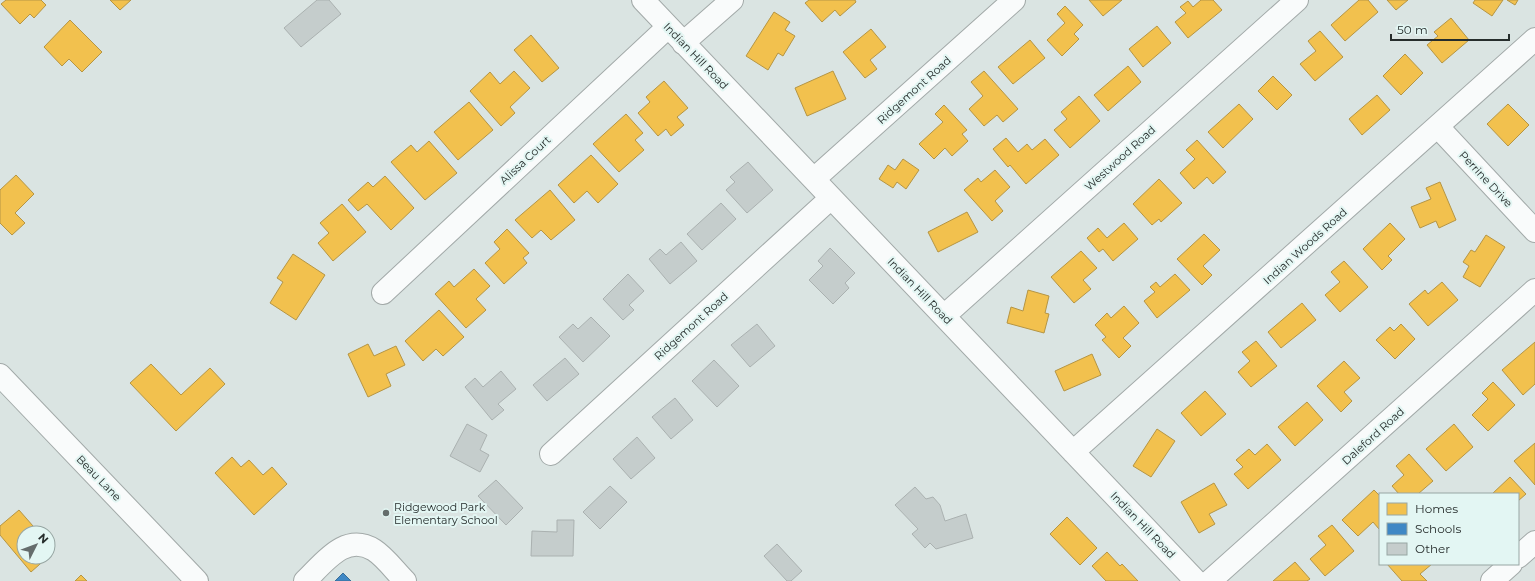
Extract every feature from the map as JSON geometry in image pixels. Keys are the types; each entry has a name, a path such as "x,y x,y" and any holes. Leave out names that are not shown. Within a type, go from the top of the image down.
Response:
{"street":[{"name":"Indian Hill Road","path":"643,0 1196,581"},
{"path":"683,43 732,0"},
{"name":"Ridgemont Road","path":"814,180 1014,0"},
{"name":"Westwood Road","path":"944,316 1297,0"},
{"name":"Alissa Court","path":"383,293 668,27"},
{"name":"Indian Woods Road","path":"1073,452 1535,39"},
{"name":"Perrine Drive","path":"1438,127 1535,231"},
{"name":"Ridgemont Road","path":"551,454 831,198"},
{"name":"Daleford Road","path":"1210,581 1535,290"},
{"name":"Beau Lane","path":"0,375 197,581"},
{"path":"1519,557 1535,542"},
{"path":"304,581 338,550 349,544 360,545 374,550 405,581"},
{"path":"1492,581 1510,565"}],"building: Homes":[{"path":"6,0 41,0 46,5 34,18 30,14 20,24 1,4"},
{"path":"110,0 131,0 120,10"},
{"path":"809,0 855,0 856,2 840,16 835,10 822,22 805,3"},
{"path":"1089,0 1122,0 1103,16"},
{"path":"1201,0 1213,0 1222,10 1188,38 1175,22 1186,13 1180,7 1188,1 1193,7"},
{"path":"1359,0 1368,0 1378,12 1345,41 1331,25"},
{"path":"1387,0 1408,0 1396,10"},
{"path":"1475,0 1503,0 1492,16 1473,3"},
{"path":"1507,0 1518,0 1515,5"},
{"path":"1065,6 1083,25 1074,34 1079,39 1062,56 1047,40 1065,23 1057,14"},
{"path":"774,12 790,22 785,30 795,36 783,56 778,53 768,70 746,56"},
{"path":"1451,18 1469,40 1442,63 1427,45 1438,36 1434,32"},
{"path":"70,20 102,52 82,72 69,59 62,66 44,47"},
{"path":"1157,26 1171,43 1143,67 1129,49"},
{"path":"871,29 886,47 870,60 877,69 865,78 843,52"},
{"path":"1320,31 1343,57 1315,81 1300,64 1316,51 1308,41"},
{"path":"531,35 559,68 542,82 514,50"},
{"path":"1030,40 1045,58 1013,84 998,67"},
{"path":"1405,54 1423,73 1401,95 1383,76"},
{"path":"1128,66 1141,82 1108,111 1094,95"},
{"path":"514,71 530,88 510,107 515,113 501,126 470,91 490,72 500,84"},
{"path":"833,71 846,99 807,116 795,88"},
{"path":"984,71 1018,109 1003,122 997,115 984,126 969,109 983,96 971,82"},
{"path":"1273,76 1292,95 1277,110 1258,91"},
{"path":"664,81 688,108 677,117 684,125 671,136 666,129 658,136 638,113 650,102 646,97"},
{"path":"1377,95 1390,110 1362,135 1349,119"},
{"path":"1079,96 1100,121 1070,148 1054,130 1067,119 1061,112"},
{"path":"469,102 493,130 458,160 434,132"},
{"path":"1239,104 1253,119 1223,148 1208,132"},
{"path":"1508,104 1529,125 1508,146 1487,124"},
{"path":"944,105 967,130 962,134 968,141 952,156 945,148 934,159 919,144 943,122 935,114"},
{"path":"626,114 643,133 635,140 644,150 619,172 593,144"},
{"path":"1006,138 1018,152 1027,144 1032,150 1045,139 1059,155 1026,184 1010,165 1008,167 993,149"},
{"path":"1197,140 1226,172 1213,184 1207,177 1194,189 1180,173 1195,159 1186,150"},
{"path":"429,141 457,173 425,200 391,162 411,145 417,152"},
{"path":"591,155 618,184 598,203 587,191 574,203 558,185"},
{"path":"903,159 919,170 906,189 897,182 893,188 879,179 888,165 895,170"},
{"path":"995,170 1010,187 995,201 1003,211 992,221 964,190 978,178 981,182"},
{"path":"16,175 34,194 15,213 25,223 12,235 0,223 0,190"},
{"path":"385,176 414,208 391,230 367,204 358,211 348,200 368,182 373,187"},
{"path":"1159,179 1182,203 1161,222 1159,219 1152,225 1133,204"},
{"path":"1440,182 1456,220 1439,228 1436,221 1420,228 1411,207 1431,199 1426,188"},
{"path":"550,190 575,220 551,240 541,230 532,238 515,220"},
{"path":"342,204 366,232 333,261 318,243 329,233 320,223"},
{"path":"967,212 978,232 938,252 928,232"},
{"path":"1124,223 1138,239 1113,261 1103,249 1099,252 1087,238 1098,228 1107,238"},
{"path":"1390,223 1405,239 1388,256 1392,260 1382,270 1363,249"},
{"path":"507,229 529,253 523,258 527,263 504,284 485,263 500,249 494,242"},
{"path":"1204,234 1220,250 1203,266 1212,275 1202,285 1177,259"},
{"path":"1486,235 1505,247 1480,287 1463,277 1469,266 1463,262 1471,250 1475,252"},
{"path":"1081,251 1097,268 1083,280 1091,289 1074,303 1051,277"},
{"path":"293,254 325,275 296,320 270,303 283,282 277,278"},
{"path":"1344,261 1368,287 1340,312 1325,295 1340,282 1331,272"},
{"path":"474,269 490,286 476,299 486,310 466,328 435,294 449,281 454,287"},
{"path":"1175,274 1190,290 1157,318 1144,301 1155,292 1150,287 1156,282 1160,287"},
{"path":"1442,282 1458,300 1428,326 1409,304 1425,290 1428,294"},
{"path":"1028,290 1049,296 1045,313 1049,314 1044,333 1007,323 1011,307 1023,311"},
{"path":"1302,303 1316,320 1281,348 1268,332"},
{"path":"1124,306 1139,323 1123,338 1131,346 1119,358 1102,340 1106,337 1095,325 1107,313 1111,318"},
{"path":"439,310 464,337 443,356 436,349 423,361 405,341"},
{"path":"1401,324 1415,339 1395,359 1376,340 1390,327 1394,331"},
{"path":"1256,341 1277,366 1251,387 1238,372 1250,361 1242,352"},
{"path":"1535,342 1535,384 1523,395 1502,370"},
{"path":"368,344 374,356 396,346 405,365 386,374 391,386 368,397 348,354"},
{"path":"1092,354 1101,375 1064,391 1055,371"},
{"path":"1344,361 1360,378 1344,392 1352,401 1341,412 1317,386"},
{"path":"151,364 181,395 210,368 225,384 176,431 130,383"},
{"path":"1493,382 1515,405 1488,431 1472,415 1488,399 1482,393"},
{"path":"1205,391 1226,414 1201,436 1181,413"},
{"path":"1307,402 1323,420 1295,446 1278,427"},
{"path":"1454,424 1473,447 1446,471 1426,449"},
{"path":"1157,429 1175,441 1151,477 1133,466"},
{"path":"1535,443 1535,485 1514,461"},
{"path":"1267,444 1281,460 1248,489 1234,474 1243,467 1236,460 1249,449 1255,455"},
{"path":"1409,454 1433,481 1419,493 1398,493 1392,486 1404,475 1396,466"},
{"path":"232,457 241,467 249,460 263,475 272,467 287,484 254,515 215,473"},
{"path":"1510,477 1526,494 1519,500 1519,493 1493,493"},
{"path":"1214,483 1227,505 1209,514 1215,524 1199,533 1181,502"},
{"path":"1374,490 1379,495 1379,529 1373,522 1358,536 1342,520"},
{"path":"19,510 32,525 16,525 16,554 0,535 0,526"},
{"path":"1067,517 1097,548 1080,565 1050,534"},
{"path":"1332,525 1354,551 1325,576 1310,559 1326,545 1318,536"},
{"path":"1107,552 1120,566 1122,564 1138,581 1106,581 1092,566"},
{"path":"1295,562 1310,579 1307,581 1273,581"},
{"path":"25,565 39,565 31,572"},
{"path":"1388,565 1431,565 1420,574 1427,581 1402,581"},
{"path":"81,575 87,581 75,581"}],"building: Schools":[{"path":"343,573 351,581 335,581"}],"building: Other":[{"path":"317,0 329,0 341,14 301,47 284,28"},
{"path":"748,162 773,190 747,213 726,190 735,182 730,177"},
{"path":"721,203 736,219 702,250 687,234"},
{"path":"681,242 697,261 670,284 649,259 660,249 666,255"},
{"path":"830,248 855,273 845,283 849,288 833,304 809,280 823,266 818,261"},
{"path":"628,274 644,291 629,305 634,310 623,320 603,299"},
{"path":"591,317 610,336 583,362 559,337 573,324 578,329"},
{"path":"757,324 775,346 750,367 731,345"},
{"path":"565,358 579,374 547,401 533,385"},
{"path":"714,360 739,386 717,407 692,381"},
{"path":"501,371 516,389 498,404 504,410 492,420 465,387 475,378 483,387"},
{"path":"675,398 693,420 671,439 652,417"},
{"path":"467,424 487,435 480,450 489,455 480,472 450,456"},
{"path":"637,437 655,458 631,479 613,459"},
{"path":"496,480 523,508 506,525 478,496"},
{"path":"610,486 627,502 600,529 583,512"},
{"path":"915,487 926,499 933,497 940,505 945,521 966,514 973,538 936,549 930,543 925,548 912,534 918,529 895,505"},
{"path":"557,520 574,520 573,556 531,556 532,531 557,532"},
{"path":"777,544 802,571 791,581 787,581 764,556"}],"place":[{"name":"Ridgewood Park Elementary School","path":"386,513"}]}
